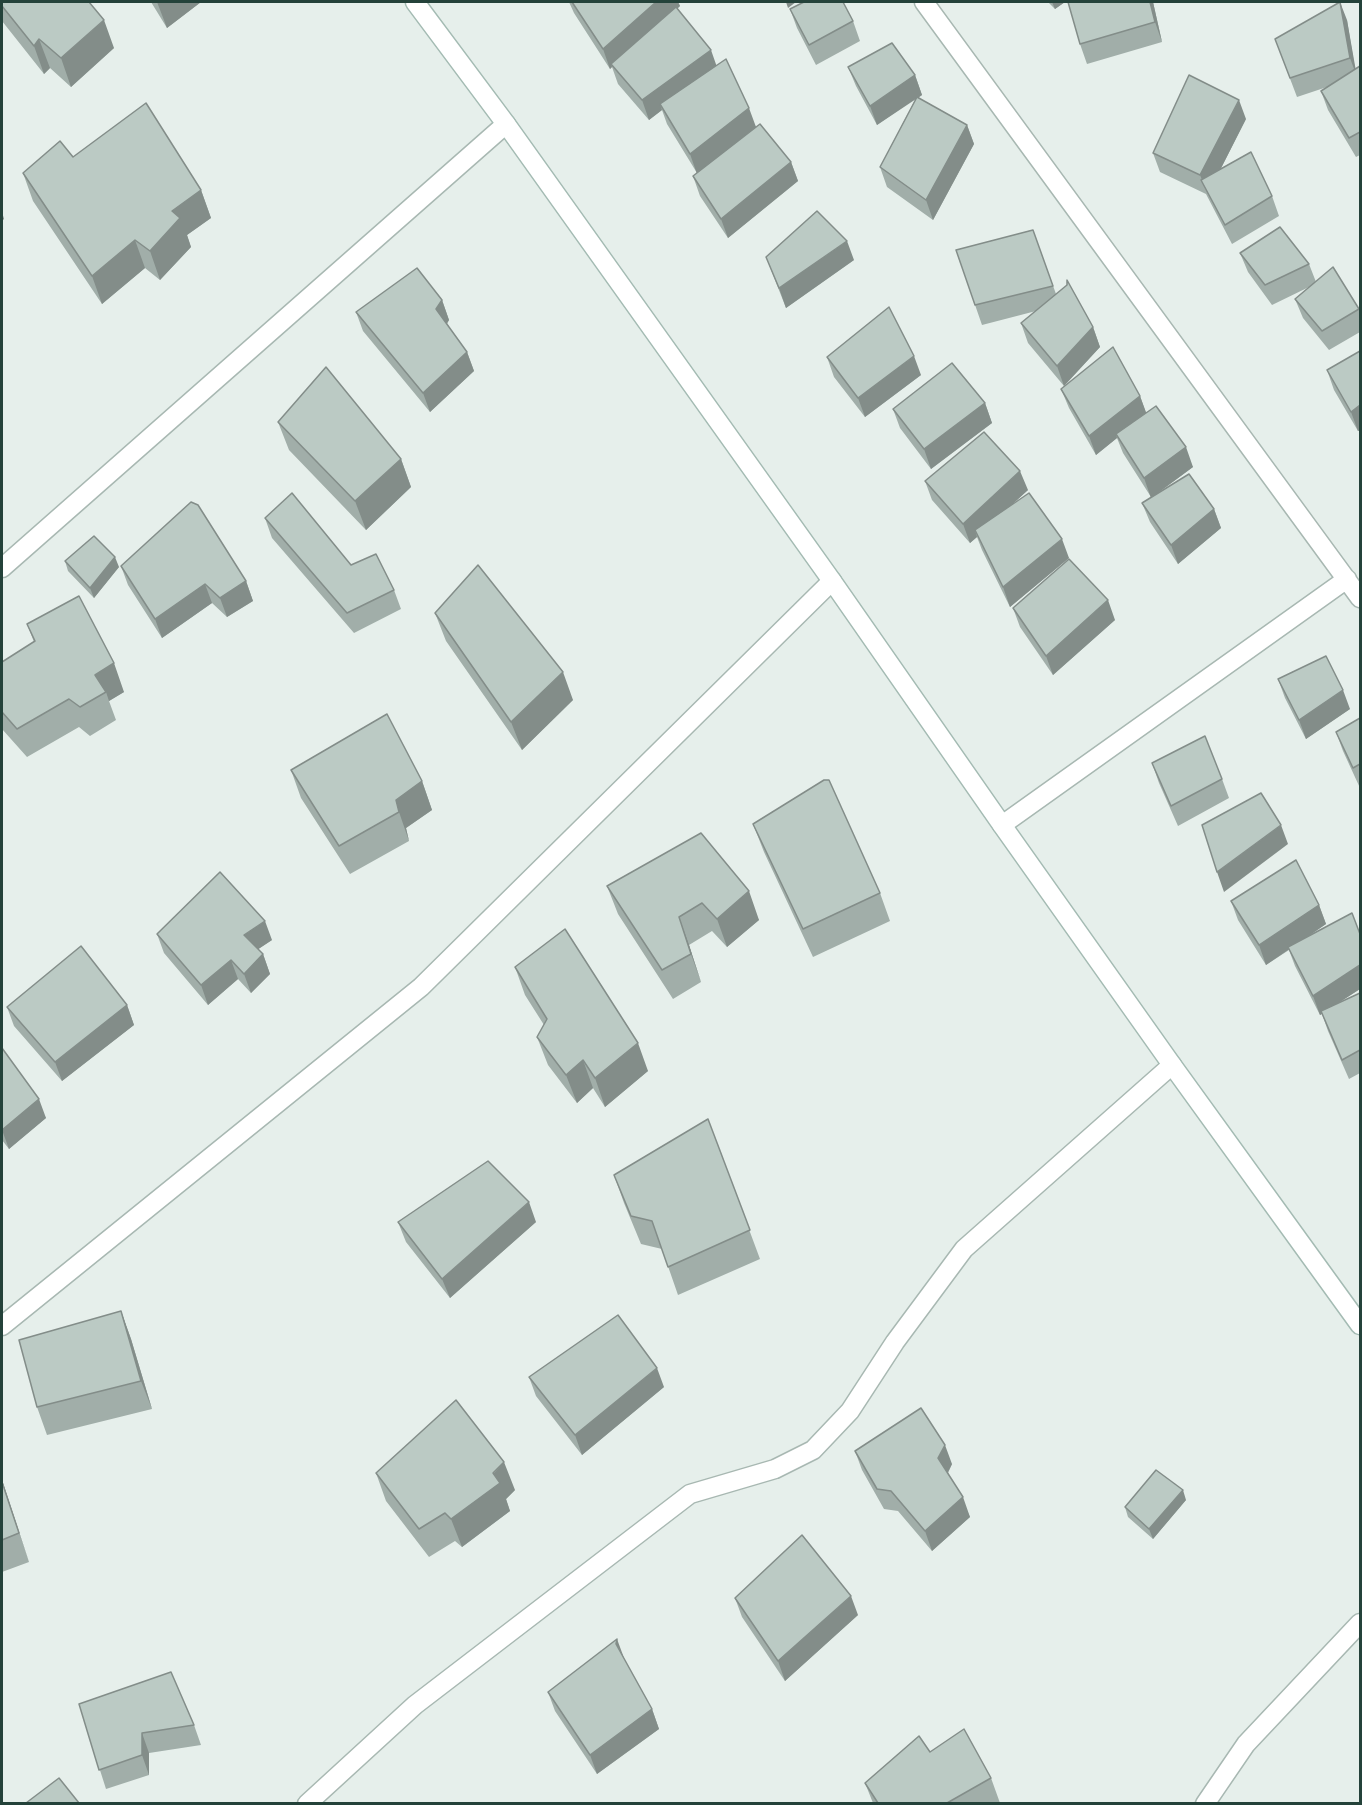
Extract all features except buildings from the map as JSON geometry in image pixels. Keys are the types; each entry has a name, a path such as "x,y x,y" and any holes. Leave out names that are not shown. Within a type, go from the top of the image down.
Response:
{"street":[{"path":"415,2 506,124 832,581 1172,1065 1360,1325"},
{"path":"924,2 1360,598"},
{"path":"2,568 506,124"},
{"path":"1002,825 1347,579"},
{"path":"2,1326 421,987 832,581"},
{"path":"307,1803 415,1705 690,1494 775,1469 813,1450 850,1411 895,1342 964,1249 1172,1065"},
{"path":"1205,1803 1246,1743 1360,1623"}]}
